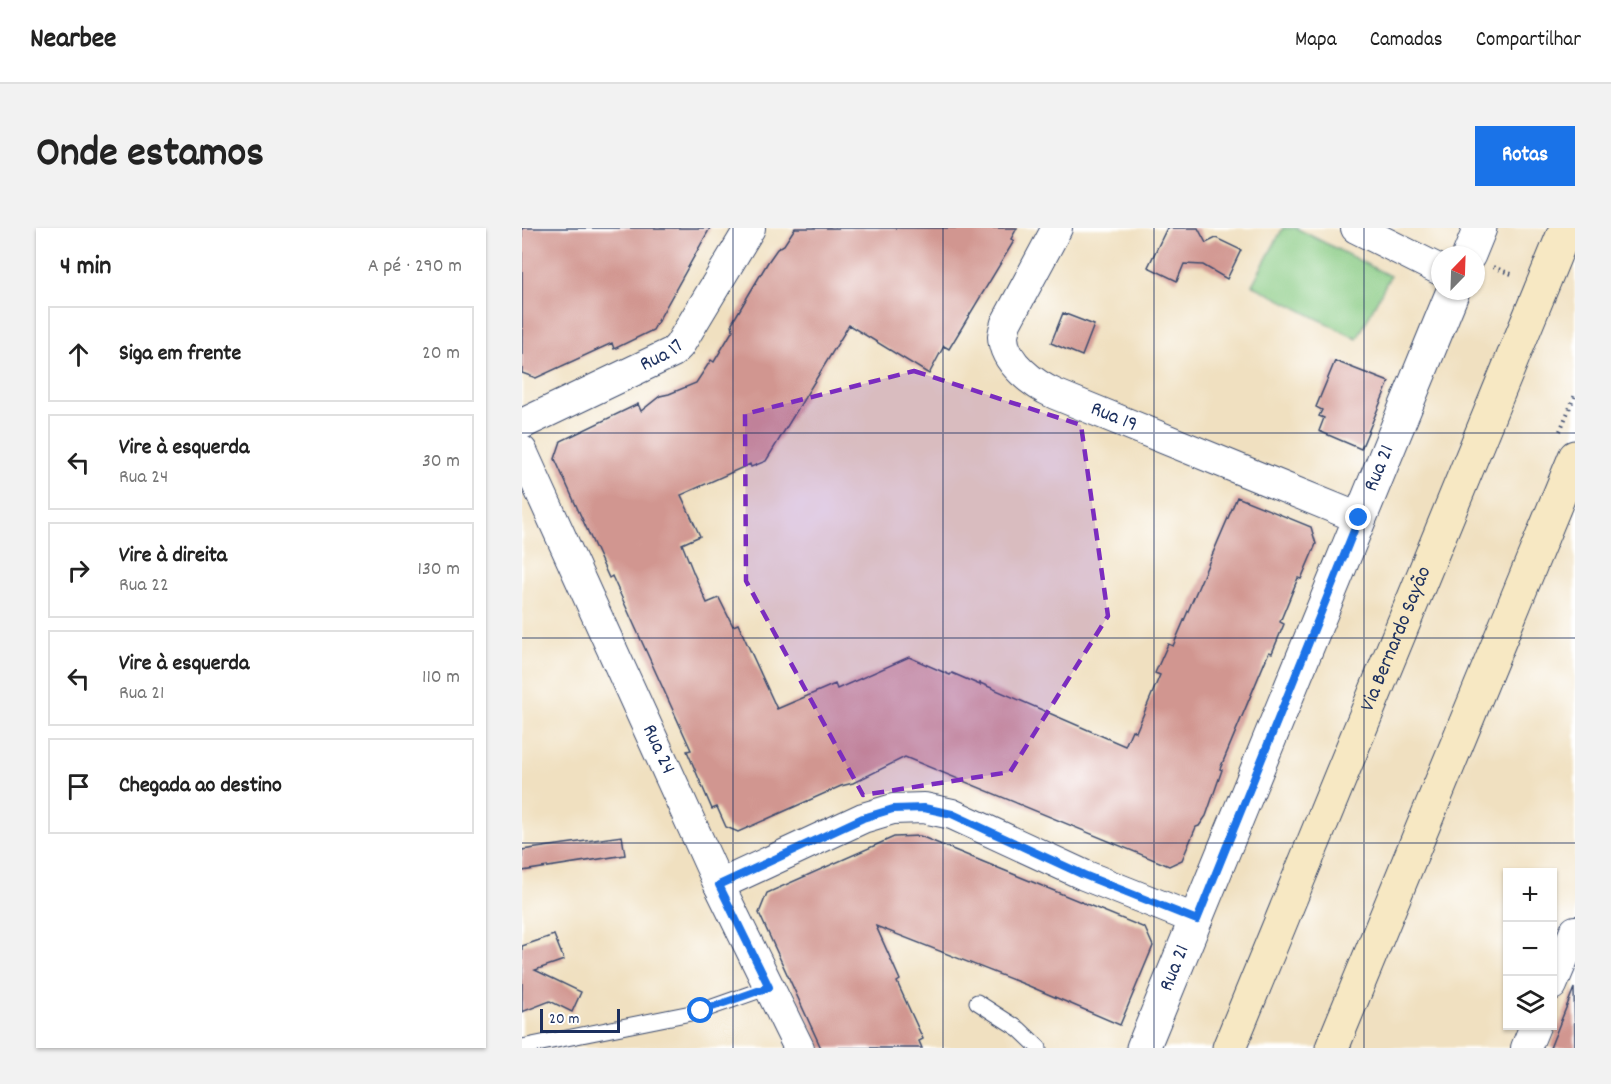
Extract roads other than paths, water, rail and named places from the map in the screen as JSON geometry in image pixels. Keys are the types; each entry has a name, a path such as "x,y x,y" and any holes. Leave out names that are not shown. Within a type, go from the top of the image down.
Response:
{"main road":[{"name":"Via Bernardo Sayão","path":"1229,1048 1566,228"},
{"path":"1332,1048 1575,458"}],"street":[{"name":"Rua 17","path":"522,424 673,352 682,341 750,228"},
{"name":"Rua 19","path":"1057,228 1006,323 1003,336 1014,363 1028,379 1055,394 1359,518"},
{"path":"1356,228 1431,266"},
{"path":"1479,246 1480,228"},
{"name":"Rua 21","path":"1143,1048 1449,300"},
{"name":"Rua 24","path":"523,456 719,885 799,1048"},
{"path":"719,885 863,818 893,809 924,808 952,814 1084,875 1197,920"},
{"path":"1557,976 1572,946"},
{"path":"1526,1048 1533,1030"}],"lane":[{"path":"522,1047 701,1011 769,987"},
{"path":"976,1002 1019,1029 1039,1048"}]}
